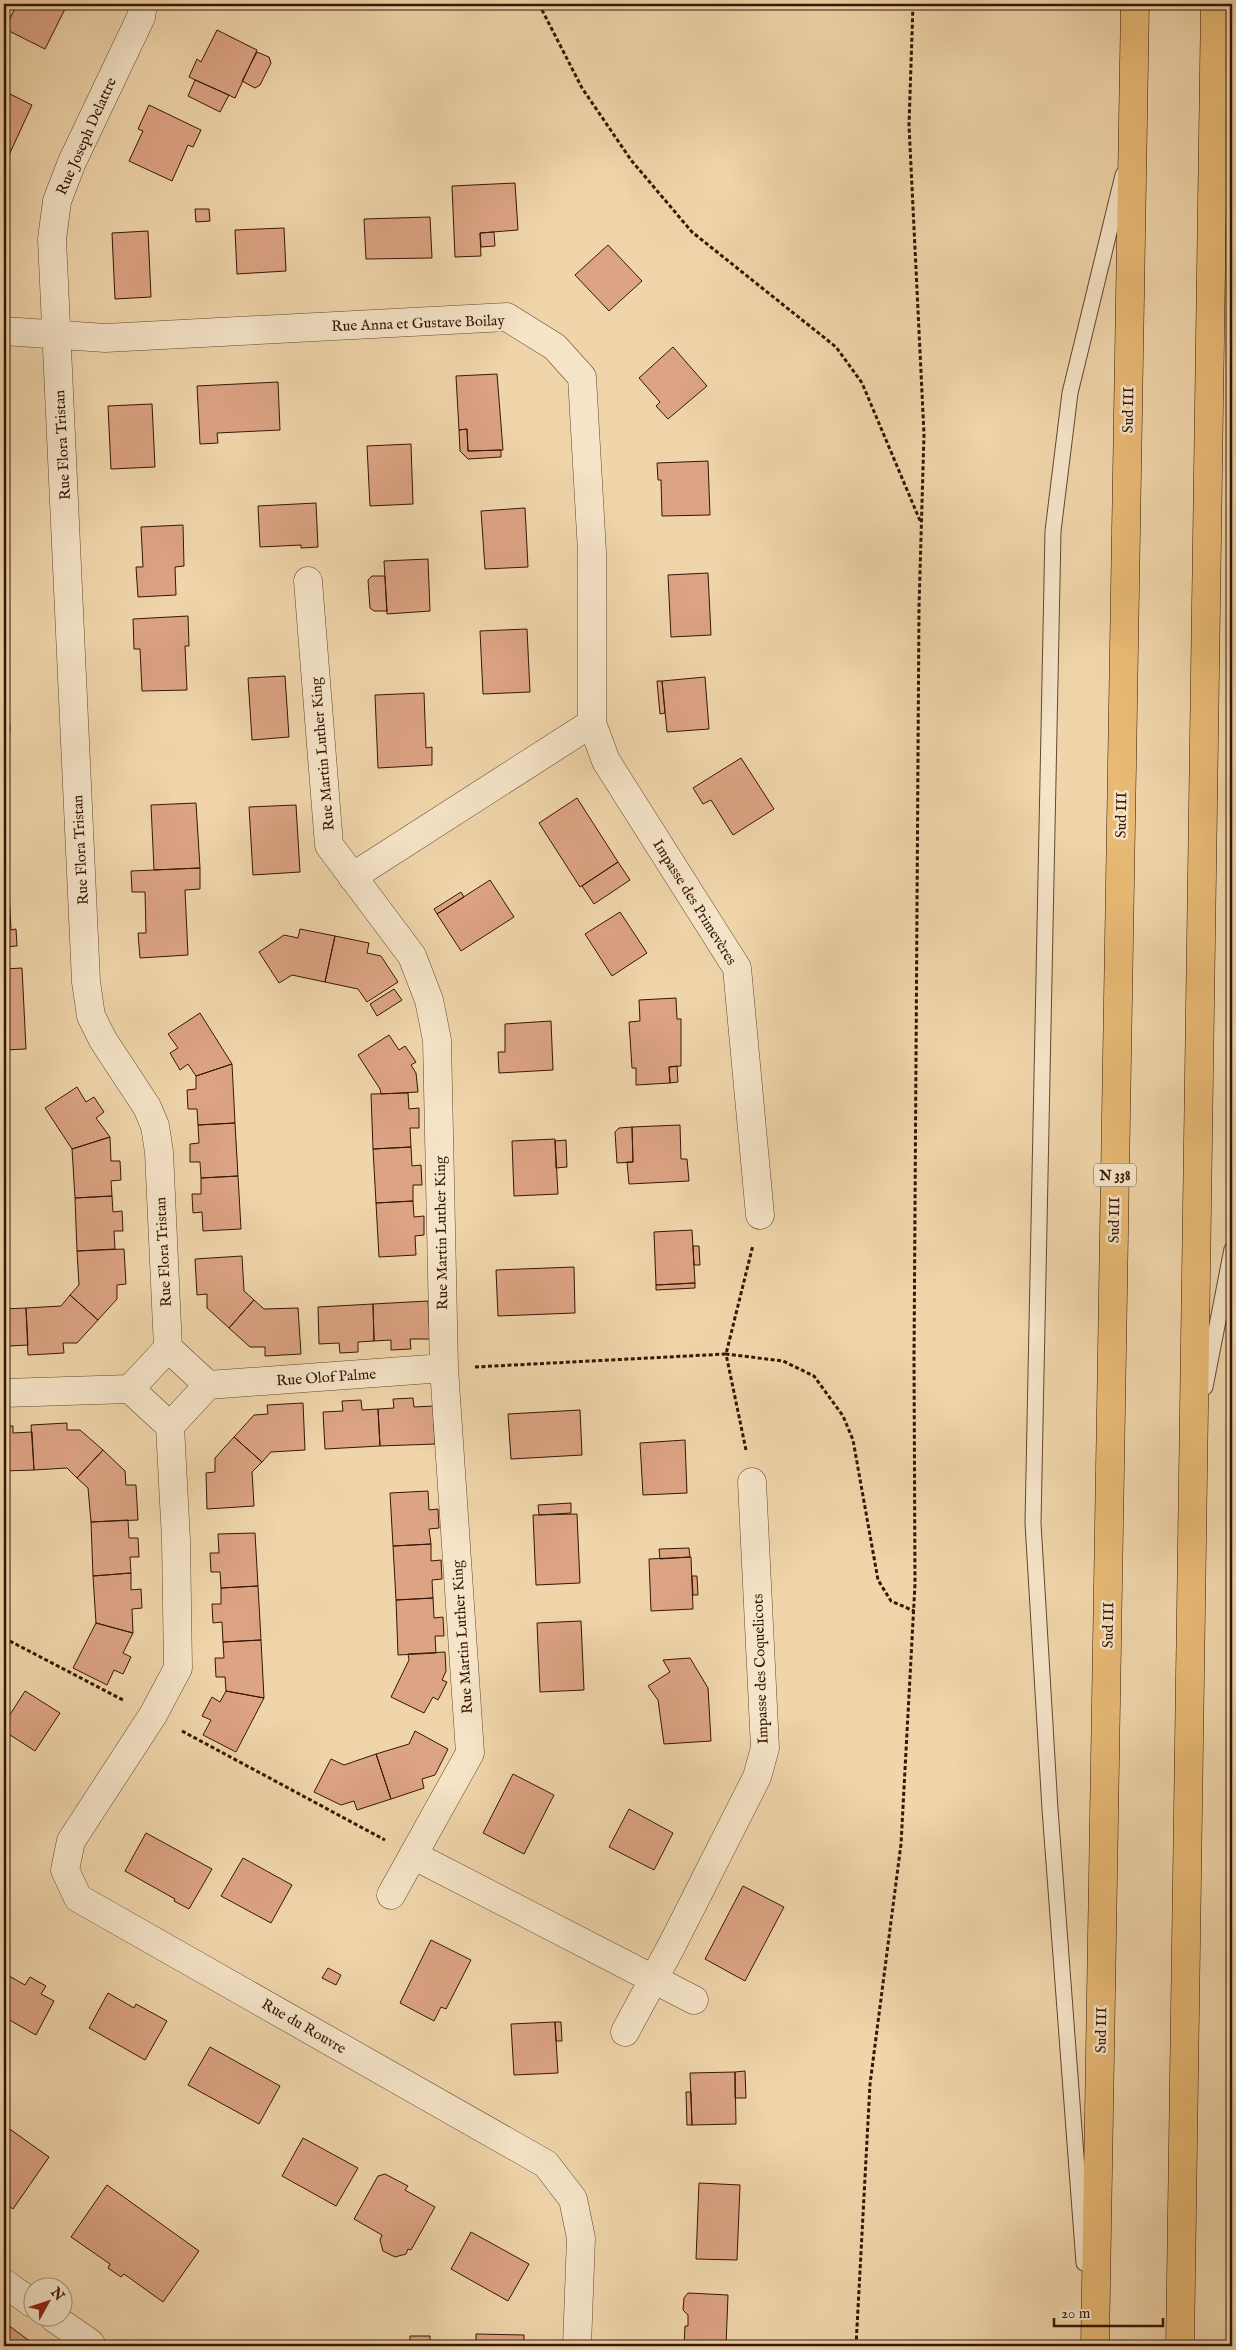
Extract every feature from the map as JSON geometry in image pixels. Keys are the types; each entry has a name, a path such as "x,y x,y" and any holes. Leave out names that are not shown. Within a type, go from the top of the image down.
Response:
{"highway":[{"name":"Sud III","path":"1095,2346 1135,4"},
{"path":"1180,2346 1215,4"}],"street":[{"name":"Rue Joseph Delattre","path":"57,334 52,239 57,201 72,162 141,17 143,4"},
{"name":"Rue Anna et Gustave Boilay","path":"4,331 105,338 507,317 555,347 582,377 592,552"},
{"name":"Rue Flora Tristan","path":"57,334 86,982 91,1016 103,1040 147,1107 155,1126 159,1152 161,1229 168,1348"},
{"name":"Impasse des Primevères","path":"592,552 592,723 606,761 737,968 760,1215"},
{"name":"Rue Martin Luther King","path":"308,581 330,845 412,956 429,1000 437,1040 444,1368 470,1752 391,1895"},
{"path":"352,877 592,723"},
{"path":"130,1389 168,1348 208,1385 170,1426"},
{"name":"Rue Olof Palme","path":"208,1385 444,1368"},
{"path":"4,1393 130,1389 170,1426 176,1540 178,1668 153,1715"},
{"name":"Impasse des Coquelicots","path":"625,2032 757,1777 765,1748 752,1482"},
{"name":"Rue du Rouvre","path":"153,1715 71,1841 65,1870 78,1898 546,2164 573,2199 581,2238 577,2346"},
{"path":"414,1855 694,2000"},
{"path":"4,2283 22,2296"},
{"path":"68,2328 92,2346"}],"lane":[{"path":"1091,2346 1050,1808 1033,1503 1053,531 1070,393 1133,132"},
{"path":"1194,1443 1232,1249"}],"path":[{"path":"539,4 582,88 631,160 686,224 772,297 836,347 862,383 922,526"},
{"path":"856,2346 870,2084 901,1844 914,1611 919,617 924,434 908,125 913,4"},
{"path":"752,1482 726,1354 760,1215"},
{"path":"444,1368 726,1354 783,1362 814,1376 843,1416 853,1440 878,1580 891,1601 914,1611"},
{"path":"4,1638 153,1715 414,1855"}],"building":[{"path":"17,4 59,4 66,7 45,49 5,29"},
{"path":"217,30 257,50 235,98 189,77 197,59 201,62"},
{"path":"257,52 269,57 271,63 260,85 255,88 242,81"},
{"path":"195,80 229,95 220,112 188,96"},
{"path":"4,91 32,105 4,166"},
{"path":"149,105 201,130 193,147 188,145 172,181 129,161 143,131 138,129"},
{"path":"515,183 518,230 480,233 481,256 455,257 452,186"},
{"path":"195,209 209,209 210,221 196,222"},
{"path":"430,217 432,258 366,259 364,219"},
{"path":"284,228 286,271 237,274 235,230"},
{"path":"148,231 151,297 115,299 112,233"},
{"path":"494,232 495,246 481,247 480,233"},
{"path":"608,245 642,281 609,311 575,275"},
{"path":"673,347 707,386 668,419 656,406 660,402 639,378"},
{"path":"497,374 503,450 468,451 467,429 459,430 456,376"},
{"path":"278,382 280,430 217,433 218,443 200,444 197,386"},
{"path":"152,404 155,467 111,469 108,406"},
{"path":"467,429 468,451 501,450 501,457 468,459 460,451 459,430"},
{"path":"411,444 413,504 370,506 367,446"},
{"path":"708,461 710,515 662,516 661,480 658,480 657,463"},
{"path":"316,503 318,547 301,548 301,545 260,547 258,506"},
{"path":"525,508 528,567 485,569 481,511"},
{"path":"183,525 184,566 175,567 176,595 138,597 136,567 143,567 141,527"},
{"path":"428,559 430,611 387,614 384,561"},
{"path":"708,573 711,635 671,637 668,575"},
{"path":"372,576 385,576 387,611 374,611 370,608 368,580"},
{"path":"188,616 189,646 185,646 187,690 142,691 140,649 134,649 133,619"},
{"path":"527,629 530,692 483,694 480,631"},
{"path":"5,635 9,714 4,714"},
{"path":"285,676 289,737 252,740 248,678"},
{"path":"705,677 709,729 667,732 662,681"},
{"path":"657,681 662,681 665,713 660,714"},
{"path":"424,693 426,748 432,747 432,765 378,768 375,695"},
{"path":"4,714 9,714 10,731 4,731"},
{"path":"741,758 774,809 733,835 711,800 703,804 693,788"},
{"path":"577,798 618,862 580,887 539,823"},
{"path":"196,803 200,868 154,870 151,805"},
{"path":"296,805 300,872 253,875 249,807"},
{"path":"618,862 630,880 594,904 582,886"},
{"path":"200,868 200,889 185,890 188,955 140,958 138,933 146,933 145,892 132,892 131,871"},
{"path":"4,873 8,873 11,930 16,929 17,946 4,947"},
{"path":"490,880 514,917 461,951 437,914"},
{"path":"461,892 464,897 437,914 434,909"},
{"path":"620,912 647,953 612,976 585,934"},
{"path":"300,929 335,936 325,982 292,975 279,983 259,952 284,935 298,938"},
{"path":"335,936 369,943 367,953 381,956 398,982 367,1002 358,989 325,982"},
{"path":"22,968 26,1049 4,1050 4,969"},
{"path":"394,989 402,1000 377,1016 370,1004"},
{"path":"676,998 677,1019 681,1019 681,1066 669,1067 670,1083 636,1085 636,1068 632,1068 629,1022 640,1021 639,1000"},
{"path":"200,1013 232,1064 196,1076 188,1064 180,1070 170,1053 178,1048 168,1034"},
{"path":"551,1021 553,1070 499,1073 498,1052 505,1052 505,1024"},
{"path":"389,1035 399,1050 405,1046 416,1062 411,1065 416,1073 418,1092 381,1094 380,1089 358,1055"},
{"path":"232,1064 235,1123 198,1125 197,1109 188,1109 187,1090 196,1089 196,1076"},
{"path":"677,1066 678,1082 670,1083 669,1067"},
{"path":"77,1087 86,1102 94,1097 104,1112 96,1118 110,1137 72,1149 45,1108"},
{"path":"408,1093 409,1109 419,1108 419,1128 410,1128 411,1147 373,1149 371,1094"},
{"path":"235,1123 238,1176 201,1178 200,1162 190,1162 190,1144 199,1143 198,1125"},
{"path":"680,1125 681,1159 687,1159 689,1181 629,1184 627,1162 633,1162 632,1127"},
{"path":"632,1127 633,1162 617,1163 615,1132 619,1128"},
{"path":"110,1137 111,1161 120,1161 121,1180 111,1181 112,1196 75,1198 72,1149"},
{"path":"555,1139 558,1194 514,1196 512,1141"},
{"path":"566,1140 567,1167 556,1168 555,1141"},
{"path":"411,1147 412,1166 421,1165 422,1185 413,1185 413,1201 376,1203 373,1149"},
{"path":"238,1176 241,1229 203,1231 202,1212 193,1213 192,1194 201,1194 201,1178"},
{"path":"112,1196 113,1212 122,1211 123,1231 114,1231 115,1249 77,1251 75,1198"},
{"path":"413,1201 414,1217 424,1216 424,1235 415,1236 416,1255 379,1257 376,1203"},
{"path":"692,1230 695,1283 656,1285 654,1232"},
{"path":"693,1246 699,1246 700,1265 694,1265"},
{"path":"124,1249 126,1284 117,1285 117,1299 98,1320 70,1295 79,1285 77,1251"},
{"path":"242,1256 244,1291 254,1300 229,1328 207,1308 207,1294 197,1295 195,1259"},
{"path":"574,1267 575,1313 498,1316 496,1270"},
{"path":"695,1283 695,1288 656,1290 656,1285"},
{"path":"70,1295 98,1320 77,1343 63,1343 64,1353 28,1355 26,1308 61,1306"},
{"path":"254,1300 264,1309 298,1308 301,1354 265,1356 265,1347 250,1347 229,1328"},
{"path":"428,1301 430,1339 410,1339 411,1349 391,1350 391,1340 374,1341 373,1304"},
{"path":"373,1304 374,1341 358,1342 358,1352 340,1353 339,1343 319,1344 318,1307"},
{"path":"26,1308 28,1345 9,1346 9,1355 4,1356 4,1309"},
{"path":"413,1398 414,1407 433,1406 435,1444 380,1446 378,1409 394,1408 393,1399"},
{"path":"361,1400 362,1410 378,1409 380,1446 325,1449 323,1412 343,1411 342,1401"},
{"path":"303,1403 305,1450 271,1452 262,1462 234,1437 254,1415 268,1414 267,1405"},
{"path":"580,1410 582,1455 511,1459 508,1414"},
{"path":"67,1423 67,1430 80,1430 103,1450 77,1478 67,1468 34,1470 31,1425"},
{"path":"4,1426 13,1426 13,1433 32,1432 34,1470 4,1471"},
{"path":"234,1437 262,1462 252,1472 254,1506 207,1509 206,1473 215,1472 215,1458"},
{"path":"685,1440 687,1493 643,1495 640,1443"},
{"path":"103,1450 125,1471 126,1485 136,1485 138,1520 91,1522 88,1488 77,1478"},
{"path":"428,1491 429,1510 438,1509 439,1528 429,1529 431,1544 393,1546 390,1493"},
{"path":"571,1503 571,1513 539,1515 538,1505"},
{"path":"577,1514 580,1583 536,1585 533,1515"},
{"path":"128,1520 129,1538 138,1538 139,1557 130,1557 131,1573 93,1576 91,1522"},
{"path":"255,1533 258,1586 221,1588 220,1572 211,1572 210,1553 219,1553 218,1534"},
{"path":"431,1544 431,1561 441,1560 442,1579 432,1580 433,1598 396,1600 393,1546"},
{"path":"689,1548 690,1557 660,1559 659,1549"},
{"path":"691,1557 693,1609 651,1611 649,1559"},
{"path":"131,1573 131,1590 141,1589 142,1608 132,1609 133,1633 96,1623 93,1576"},
{"path":"692,1576 697,1576 698,1595 693,1595"},
{"path":"258,1586 261,1640 223,1642 222,1622 213,1623 212,1604 221,1604 221,1588"},
{"path":"433,1598 434,1618 443,1617 444,1636 435,1636 436,1653 398,1655 396,1600"},
{"path":"581,1621 584,1690 540,1692 537,1623"},
{"path":"96,1623 133,1633 123,1653 131,1657 123,1674 114,1670 107,1685 73,1668"},
{"path":"261,1640 264,1698 226,1691 225,1677 216,1677 215,1658 224,1658 223,1642"},
{"path":"445,1652 446,1671 442,1680 447,1682 438,1700 433,1697 424,1713 391,1697 409,1660 408,1654"},
{"path":"690,1658 708,1688 711,1741 664,1744 658,1700 648,1686 670,1672 663,1660"},
{"path":"25,1691 60,1713 35,1751 4,1731 4,1724"},
{"path":"226,1691 264,1698 236,1752 203,1735 211,1720 202,1716 212,1697 220,1702"},
{"path":"415,1731 448,1749 435,1775 422,1779 424,1788 391,1799 376,1754 409,1744"},
{"path":"376,1754 391,1799 357,1810 354,1801 341,1805 314,1792 331,1759 344,1765"},
{"path":"513,1774 554,1795 524,1854 483,1833"},
{"path":"629,1809 673,1833 654,1870 609,1847"},
{"path":"146,1833 212,1869 189,1909 125,1871"},
{"path":"243,1858 292,1885 271,1923 221,1896"},
{"path":"743,1886 784,1907 745,1981 705,1959"},
{"path":"431,1940 471,1960 446,2009 441,2007 434,2021 400,2003"},
{"path":"328,1968 341,1975 336,1985 322,1978"},
{"path":"4,1973 25,1985 30,1977 46,1986 41,1994 54,2001 36,2035 4,2017"},
{"path":"108,1993 134,2008 136,2004 167,2021 145,2060 89,2028"},
{"path":"555,2022 558,2073 514,2075 511,2024"},
{"path":"555,2022 561,2022 562,2041 556,2041"},
{"path":"210,2047 280,2086 259,2124 188,2085"},
{"path":"745,2071 746,2098 735,2098 735,2072"},
{"path":"735,2072 736,2124 692,2125 690,2073"},
{"path":"686,2092 691,2092 692,2125 687,2125"},
{"path":"4,2125 49,2157 13,2209 4,2202"},
{"path":"303,2138 358,2168 336,2206 282,2176"},
{"path":"385,2174 408,2186 405,2190 435,2207 411,2250 408,2249 406,2254 395,2257 383,2251 380,2240 382,2235 354,2219 378,2176"},
{"path":"699,2183 740,2185 737,2260 696,2259"},
{"path":"107,2185 199,2251 163,2302 124,2274 121,2277 108,2268 110,2264 71,2237"},
{"path":"471,2232 529,2264 508,2301 451,2269"},
{"path":"688,2293 728,2295 726,2346 684,2346 685,2326 688,2326 688,2315 683,2310 684,2298"},
{"path":"4,2322 35,2345 4,2346"},
{"path":"476,2334 524,2335 524,2346 476,2346"},
{"path":"410,2336 430,2336 430,2346 410,2346"}]}
